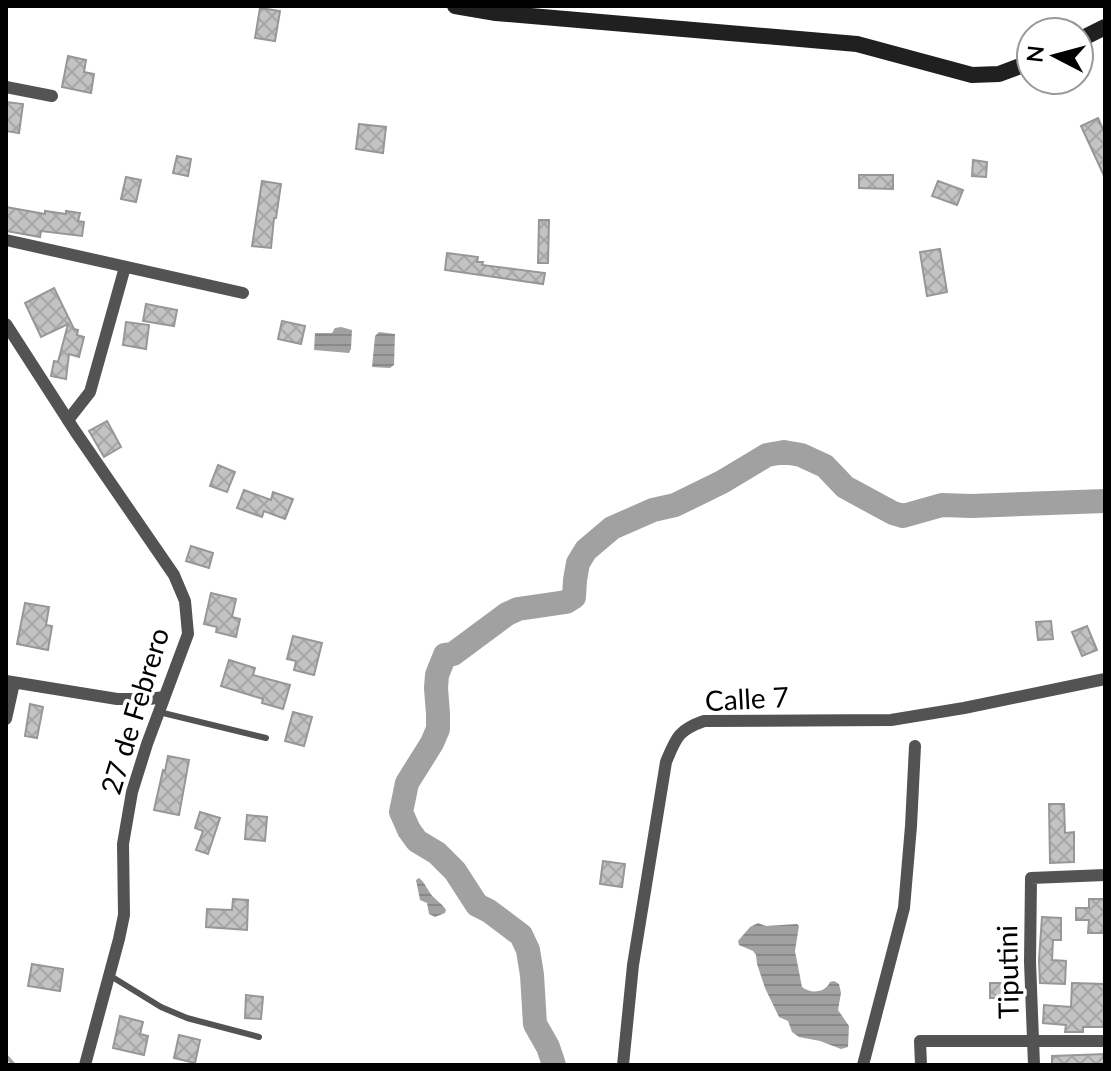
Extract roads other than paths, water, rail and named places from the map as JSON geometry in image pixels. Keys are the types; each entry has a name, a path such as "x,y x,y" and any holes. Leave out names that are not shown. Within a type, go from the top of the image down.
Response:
{"street":[{"path":"455,6 496,13 857,44 972,75 999,74 1015,68"},
{"path":"6,87 52,96"},
{"path":"6,240 243,293"},
{"path":"68,420 90,392 125,267"},
{"name":"27 de Febrero","path":"6,324 174,575 185,601 188,634 132,792 123,844 124,915 85,1065"},
{"name":"Calle 7","path":"623,1065 633,965 666,762 675,739 686,728 704,721 891,720 1105,679"},
{"path":"6,719 10,682 117,699 164,697"},
{"path":"863,1065 904,908 915,746"},
{"name":"Tiputini","path":"1034,1065 1031,878 1105,875"},
{"path":"921,1065 920,1041 1105,1041"}],"lane":[{"path":"159,712 266,738"},
{"path":"109,975 161,1007 187,1018 259,1037"}],"waterway":[{"path":"554,1065 535,1024 532,975 528,950 521,935 477,905 455,871 437,853 417,841 401,812 407,783 438,729 437,675 445,655 453,654 518,609 566,602 574,597 578,563 586,550 612,528 653,510 675,505 767,455 784,452 801,455 825,466 845,487 903,516 942,505 1105,501"},
{"path":"6,1056 14,1065"}]}
